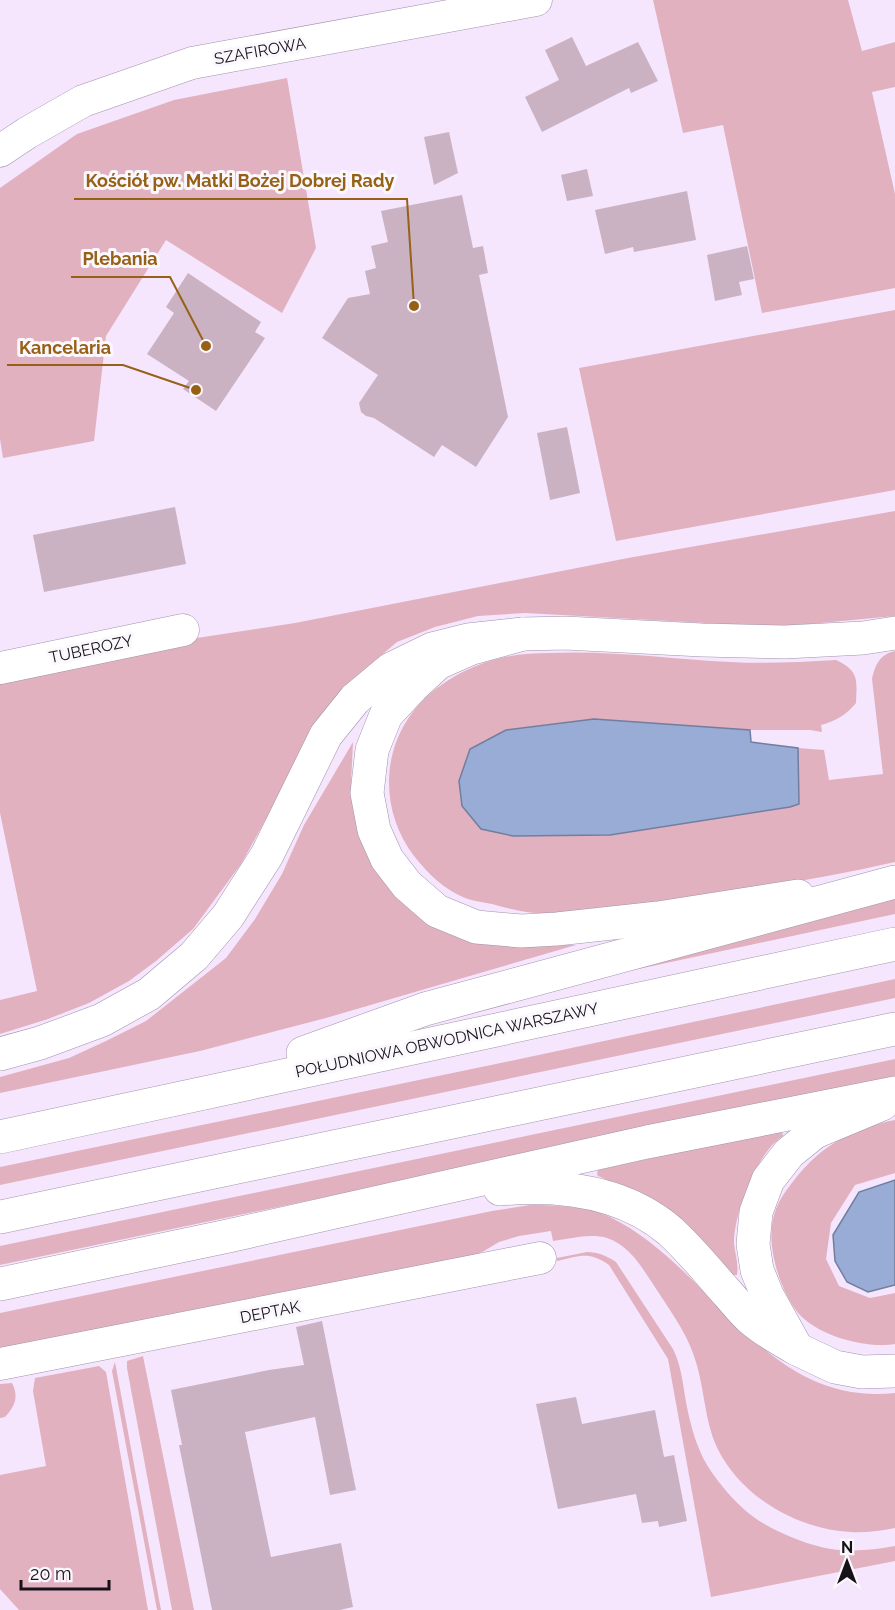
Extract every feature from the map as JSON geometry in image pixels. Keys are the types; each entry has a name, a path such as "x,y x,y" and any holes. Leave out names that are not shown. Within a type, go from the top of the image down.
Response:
{"main road":[{"path":"0,1054 40,1043 102,1020 148,994 194,956 228,916 267,855 326,735 355,699 391,669 432,649 468,640 523,634 565,633 785,642 863,638 895,633"},
{"path":"523,634 472,648 438,663 386,715 372,750 367,793 374,830 387,859 400,877 437,911 476,927 521,931 557,929 658,918 895,881"},
{"path":"180,1097 425,1009 895,881"},
{"name":"POŁUDNIOWA OBWODNICA WARSZAWY","path":"0,1137 895,944"},
{"path":"0,1217 895,1029"},
{"path":"0,1284 228,1236 647,1142 895,1093"},
{"path":"797,1349 767,1295 757,1270 753,1244 756,1212 768,1180 789,1154 815,1132 895,1098"},
{"path":"406,1196 524,1187 569,1190 600,1195 627,1203 669,1231 749,1318 770,1334 835,1367 862,1372 895,1371"}],"street":[{"name":"SZAFIROWA","path":"0,151 82,101 192,63 536,0"},
{"name":"TUBEROZY","path":"0,668 183,630"},
{"name":"DEPTAK","path":"0,1364 540,1258"}],"shaded area":[{"path":"653,0 848,0 862,51 895,42 895,87 872,92 895,194 895,288 762,313 723,125 683,133"},
{"path":"287,78 316,248 282,313 166,240 106,336 94,441 3,458 0,439 0,188 77,134 174,100"},
{"path":"895,310 895,490 616,541 579,368"},
{"path":"895,511 895,616 800,625 742,625 525,613 478,616 435,627 397,642 352,680 327,710 241,864 193,929 129,981 89,1003 0,1034 0,1000 37,991 0,813 0,676 177,641 295,623 628,558"},
{"path":"895,651 895,862 792,882 632,906 573,913 535,913 471,900 450,890 431,875 414,856 403,840 396,822 391,804 390,766 394,748 412,713 442,684 466,670 492,660 522,654 572,652 744,663 836,660 853,672 856,682 856,703 840,717 821,725 822,732 750,730 594,719 513,836 610,835 799,804 798,748 824,750 829,780 883,774 872,679 879,661 885,655"},
{"path":"353,742 351,785 353,810 366,847 508,944 576,945 326,1018 200,1051 0,1093 0,1077 69,1058 146,1021 226,958 255,919 282,874 304,825"},
{"path":"895,898 895,914 564,985"},
{"path":"895,979 895,998 0,1185 0,1167"},
{"path":"895,1059 895,1077 0,1265 0,1246"},
{"path":"895,1120 895,1173 855,1185 831,1223 826,1259 839,1286 870,1298 895,1293 895,1344 870,1344 830,1334 798,1313 787,1296 779,1276 771,1236 778,1205 805,1167 827,1148 852,1133"},
{"path":"779,1130 783,1136 764,1155 756,1169 738,1216 734,1243 737,1275 731,1275 641,1194 597,1174 598,1170"},
{"path":"530,1205 591,1210 610,1217 647,1240 774,1357 809,1379 849,1392 895,1393 895,1528 861,1532 828,1529 786,1515 749,1490 721,1455 712,1435 697,1366 680,1327 647,1274 632,1255 621,1245 607,1238 587,1236 553,1241 551,1231 519,1236 499,1242 465,1259 0,1353 0,1313"},
{"path":"587,1252 602,1255 616,1262 673,1349 679,1364 689,1417 698,1446 723,1488 755,1518 782,1533 822,1547 839,1550 895,1546 895,1561 711,1597 668,1359 609,1265 590,1256 557,1261 557,1258"},
{"path":"143,1356 194,1610 172,1610 127,1368 127,1361"},
{"path":"115,1362 161,1610 157,1610 112,1371"},
{"path":"99,1366 106,1372 148,1610 19,1610 0,1589 0,1475 46,1466 33,1391 35,1378"},
{"path":"12,1383 15,1401 5,1417 0,1418 0,1384"}],"water":[{"path":"594,719 750,730 751,742 798,748 799,804 610,835 513,836 481,829 462,806 459,781 470,749 506,730"},
{"path":"895,1180 895,1285 868,1292 847,1282 835,1261 833,1235 859,1192"}],"building":[{"path":"572,37 586,66 638,42 658,81 631,93 629,88 542,132 525,97 559,80 545,50"},
{"path":"449,132 458,173 434,185 424,137"},
{"path":"587,169 593,196 567,201 561,175"},
{"path":"687,191 696,240 634,252 633,247 605,254 595,210"},
{"path":"462,195 473,248 483,246 488,273 479,275 508,417 476,467 442,445 434,457 361,412 359,403 378,375 322,338 348,298 370,294 365,271 376,268 371,246 388,242 381,211"},
{"path":"747,246 754,279 739,282 742,295 715,301 707,255"},
{"path":"188,273 261,322 255,332 265,338 216,411 183,389 189,381 147,354 174,313 166,307"},
{"path":"567,427 580,493 550,500 537,433"},
{"path":"175,507 186,564 44,592 33,535"},
{"path":"322,1321 356,1490 330,1495 315,1417 245,1432 271,1557 341,1543 353,1607 340,1610 212,1610 179,1445 182,1445 171,1390 304,1365 296,1327"},
{"path":"576,1397 582,1424 655,1410 664,1457 674,1455 687,1521 659,1527 658,1521 642,1523 636,1494 558,1509 536,1404"}],"place":[{"name":"Kościół pw. Matki Bożej Dobrej Rady","path":"414,306"},
{"name":"Plebania","path":"206,346"},
{"name":"Kancelaria","path":"196,390"}]}
